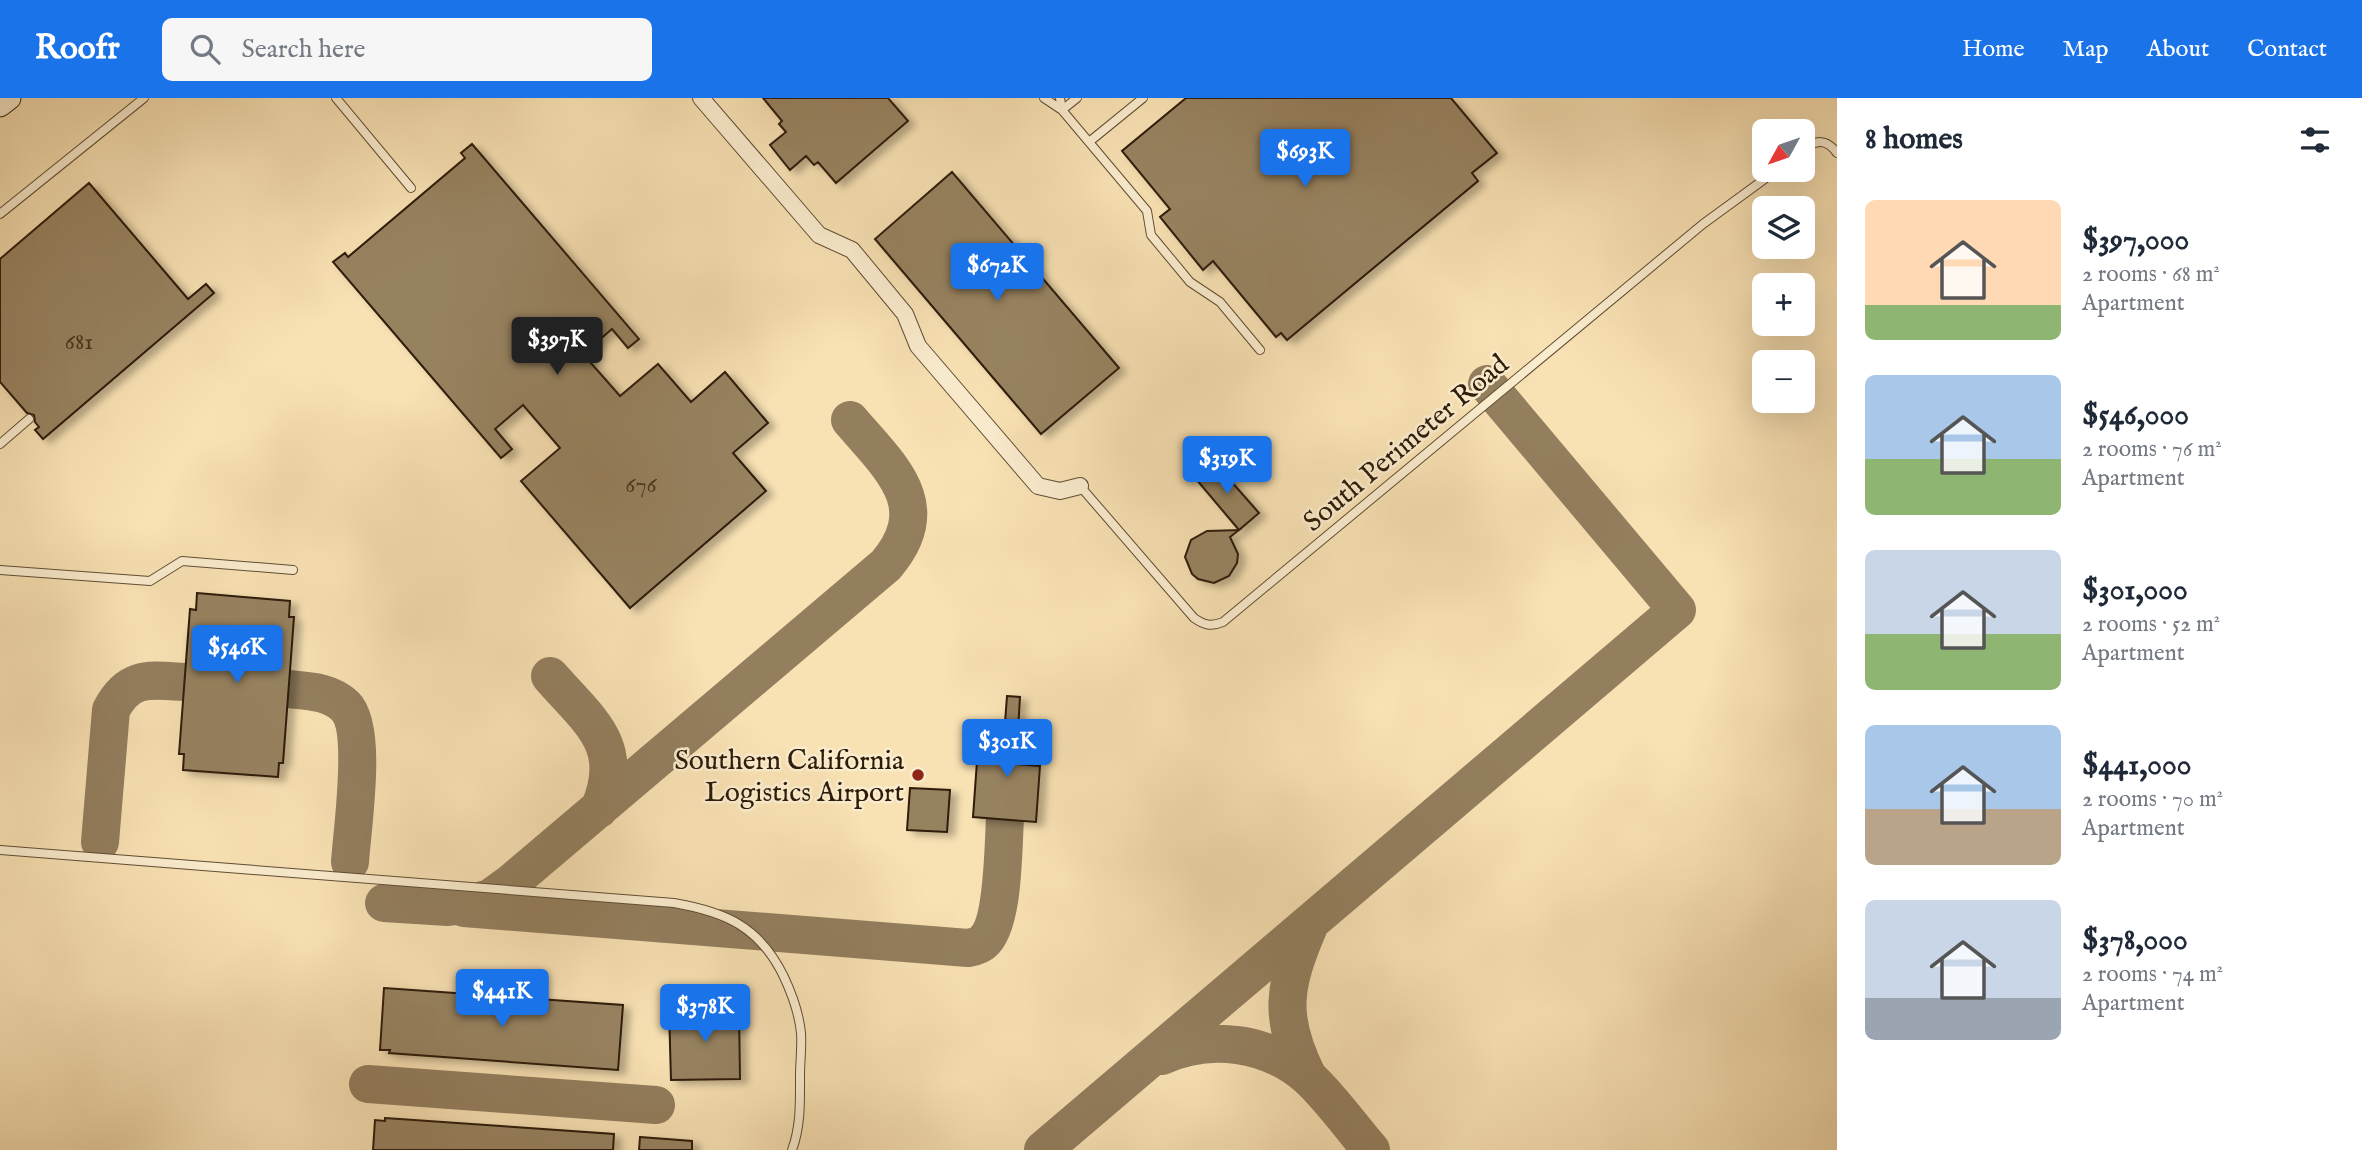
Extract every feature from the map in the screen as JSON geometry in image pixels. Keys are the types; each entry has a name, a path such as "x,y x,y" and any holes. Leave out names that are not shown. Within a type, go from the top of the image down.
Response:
{"street":[{"path":"0,105 9,98"},
{"path":"701,98 819,235 852,250 905,314 918,346 1038,486 1060,491 1080,486"}],"lane":[{"path":"0,214 144,98"},
{"path":"336,98 411,188"},
{"path":"1044,98 1062,110 1147,211 1151,235 1190,282 1220,302 1260,350"},
{"path":"1060,98 1062,110"},
{"path":"1062,110 1077,98"},
{"path":"1089,142 1143,98"},
{"path":"1815,143 1826,142 1837,153"},
{"name":"South Perimeter Road","path":"1080,486 1194,618 1203,624 1215,626 1703,224 1761,182"},
{"path":"0,444 29,419"},
{"path":"0,570 150,581 182,561 293,570"},
{"path":"0,850 674,903 730,918 751,931 773,955 797,1009 801,1033 799,1120 792,1150"}],"building":[{"path":"763,98 888,98 908,121 836,183 818,162 814,165 806,156 790,170 770,145 786,132 779,124 782,121"},
{"path":"1186,98 1451,98 1497,153 1472,173 1478,181 1287,340 1281,333 1276,337 1213,261 1203,270 1160,217 1170,209 1122,151"},
{"path":"472,144 639,339 628,348 612,329 583,354 620,396 658,364 691,402 725,372 768,423 733,453 766,491 630,608 521,481 560,448 523,405 495,429 512,449 501,458 333,262 345,253 348,257 465,158 461,153"},
{"path":"952,172 1119,368 1041,434 875,239"},
{"path":"89,183 188,299 206,284 214,293 43,439 35,430 39,427 34,415 27,413 0,382 0,259"},
{"path":"1215,463 1259,513 1239,530 1196,479"},
{"path":"1239,530 1230,537 1238,554 1237,563 1229,576 1214,583 1198,579 1192,574 1185,557 1191,540 1207,531"},
{"path":"197,593 290,601 289,617 294,617 283,763 279,763 278,777 183,770 184,754 179,754 190,609 196,610"},
{"path":"1007,696 1020,697 1016,764 1040,766 1036,822 973,817 977,761 1002,763"},
{"path":"910,788 950,790 947,832 907,830"},
{"path":"384,988 623,1005 618,1070 389,1053 390,1050 380,1050"},
{"path":"739,1009 740,1079 671,1080 669,1010"},
{"path":"385,1118 614,1134 613,1150 373,1150 375,1120 385,1121"},
{"path":"640,1137 692,1141 692,1150 639,1150"}],"taxiway":[{"path":"1043,1150 1677,610 1487,384"},
{"path":"384,903 448,907 490,898 886,565 901,543 908,524 908,505 892,471 850,420"},
{"path":"550,676 590,721 600,735 606,751 609,768 607,787 599,809"},
{"path":"100,842 111,710 133,685 151,681 184,682"},
{"path":"288,689 332,697 345,706 352,718 356,735 357,780 350,862"},
{"path":"464,908 968,948 983,942 995,920 1001,885 1005,819"},
{"path":"1308,1077 1292,1037 1288,1002 1289,985 1309,926"},
{"path":"1162,1056 1180,1049 1219,1044 1257,1049 1275,1056 1308,1077 1371,1150"},
{"path":"368,1084 656,1105"}],"place":[{"name":"Southern California Logistics Airport","path":"918,775"}]}
